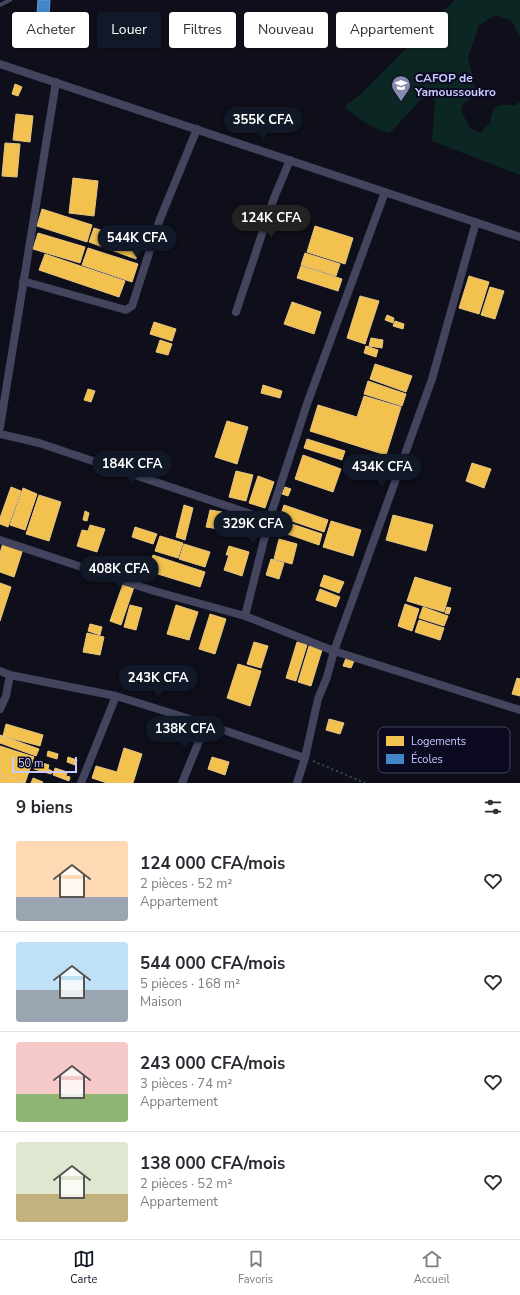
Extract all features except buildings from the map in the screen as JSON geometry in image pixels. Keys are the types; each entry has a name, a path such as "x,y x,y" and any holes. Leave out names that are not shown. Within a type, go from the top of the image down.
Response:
{"street":[{"path":"0,64 520,237"},
{"path":"0,426 56,82"},
{"path":"23,281 126,310 132,306 160,219 197,129"},
{"path":"236,312 274,198 290,160"},
{"path":"245,616 270,520 307,404 386,192"},
{"path":"297,783 306,758 318,699 327,677 334,651 432,379 476,222"},
{"path":"0,434 39,443 270,520"},
{"path":"0,540 154,591 245,616 334,651 520,710"},
{"path":"0,671 10,675 116,696 206,724 306,758"},
{"path":"0,709 6,696 10,675"},
{"path":"81,783 116,696"},
{"path":"182,783 206,724"}],"lane":[{"path":"0,5 10,0"}],"path":[{"path":"306,758 365,783"}],"green space":[{"path":"455,0 520,0 520,37 511,20 496,15 479,25 468,57 477,95 463,103 461,111 470,128 480,133 490,123 493,110 500,105 515,105 520,102 520,175 432,141 435,101 428,92 390,133 366,123 354,115 345,106 362,93 407,48 448,48 448,12 443,12"}],"place":[{"name":"CAFOP de Yamoussoukro","path":"401,102"}]}
